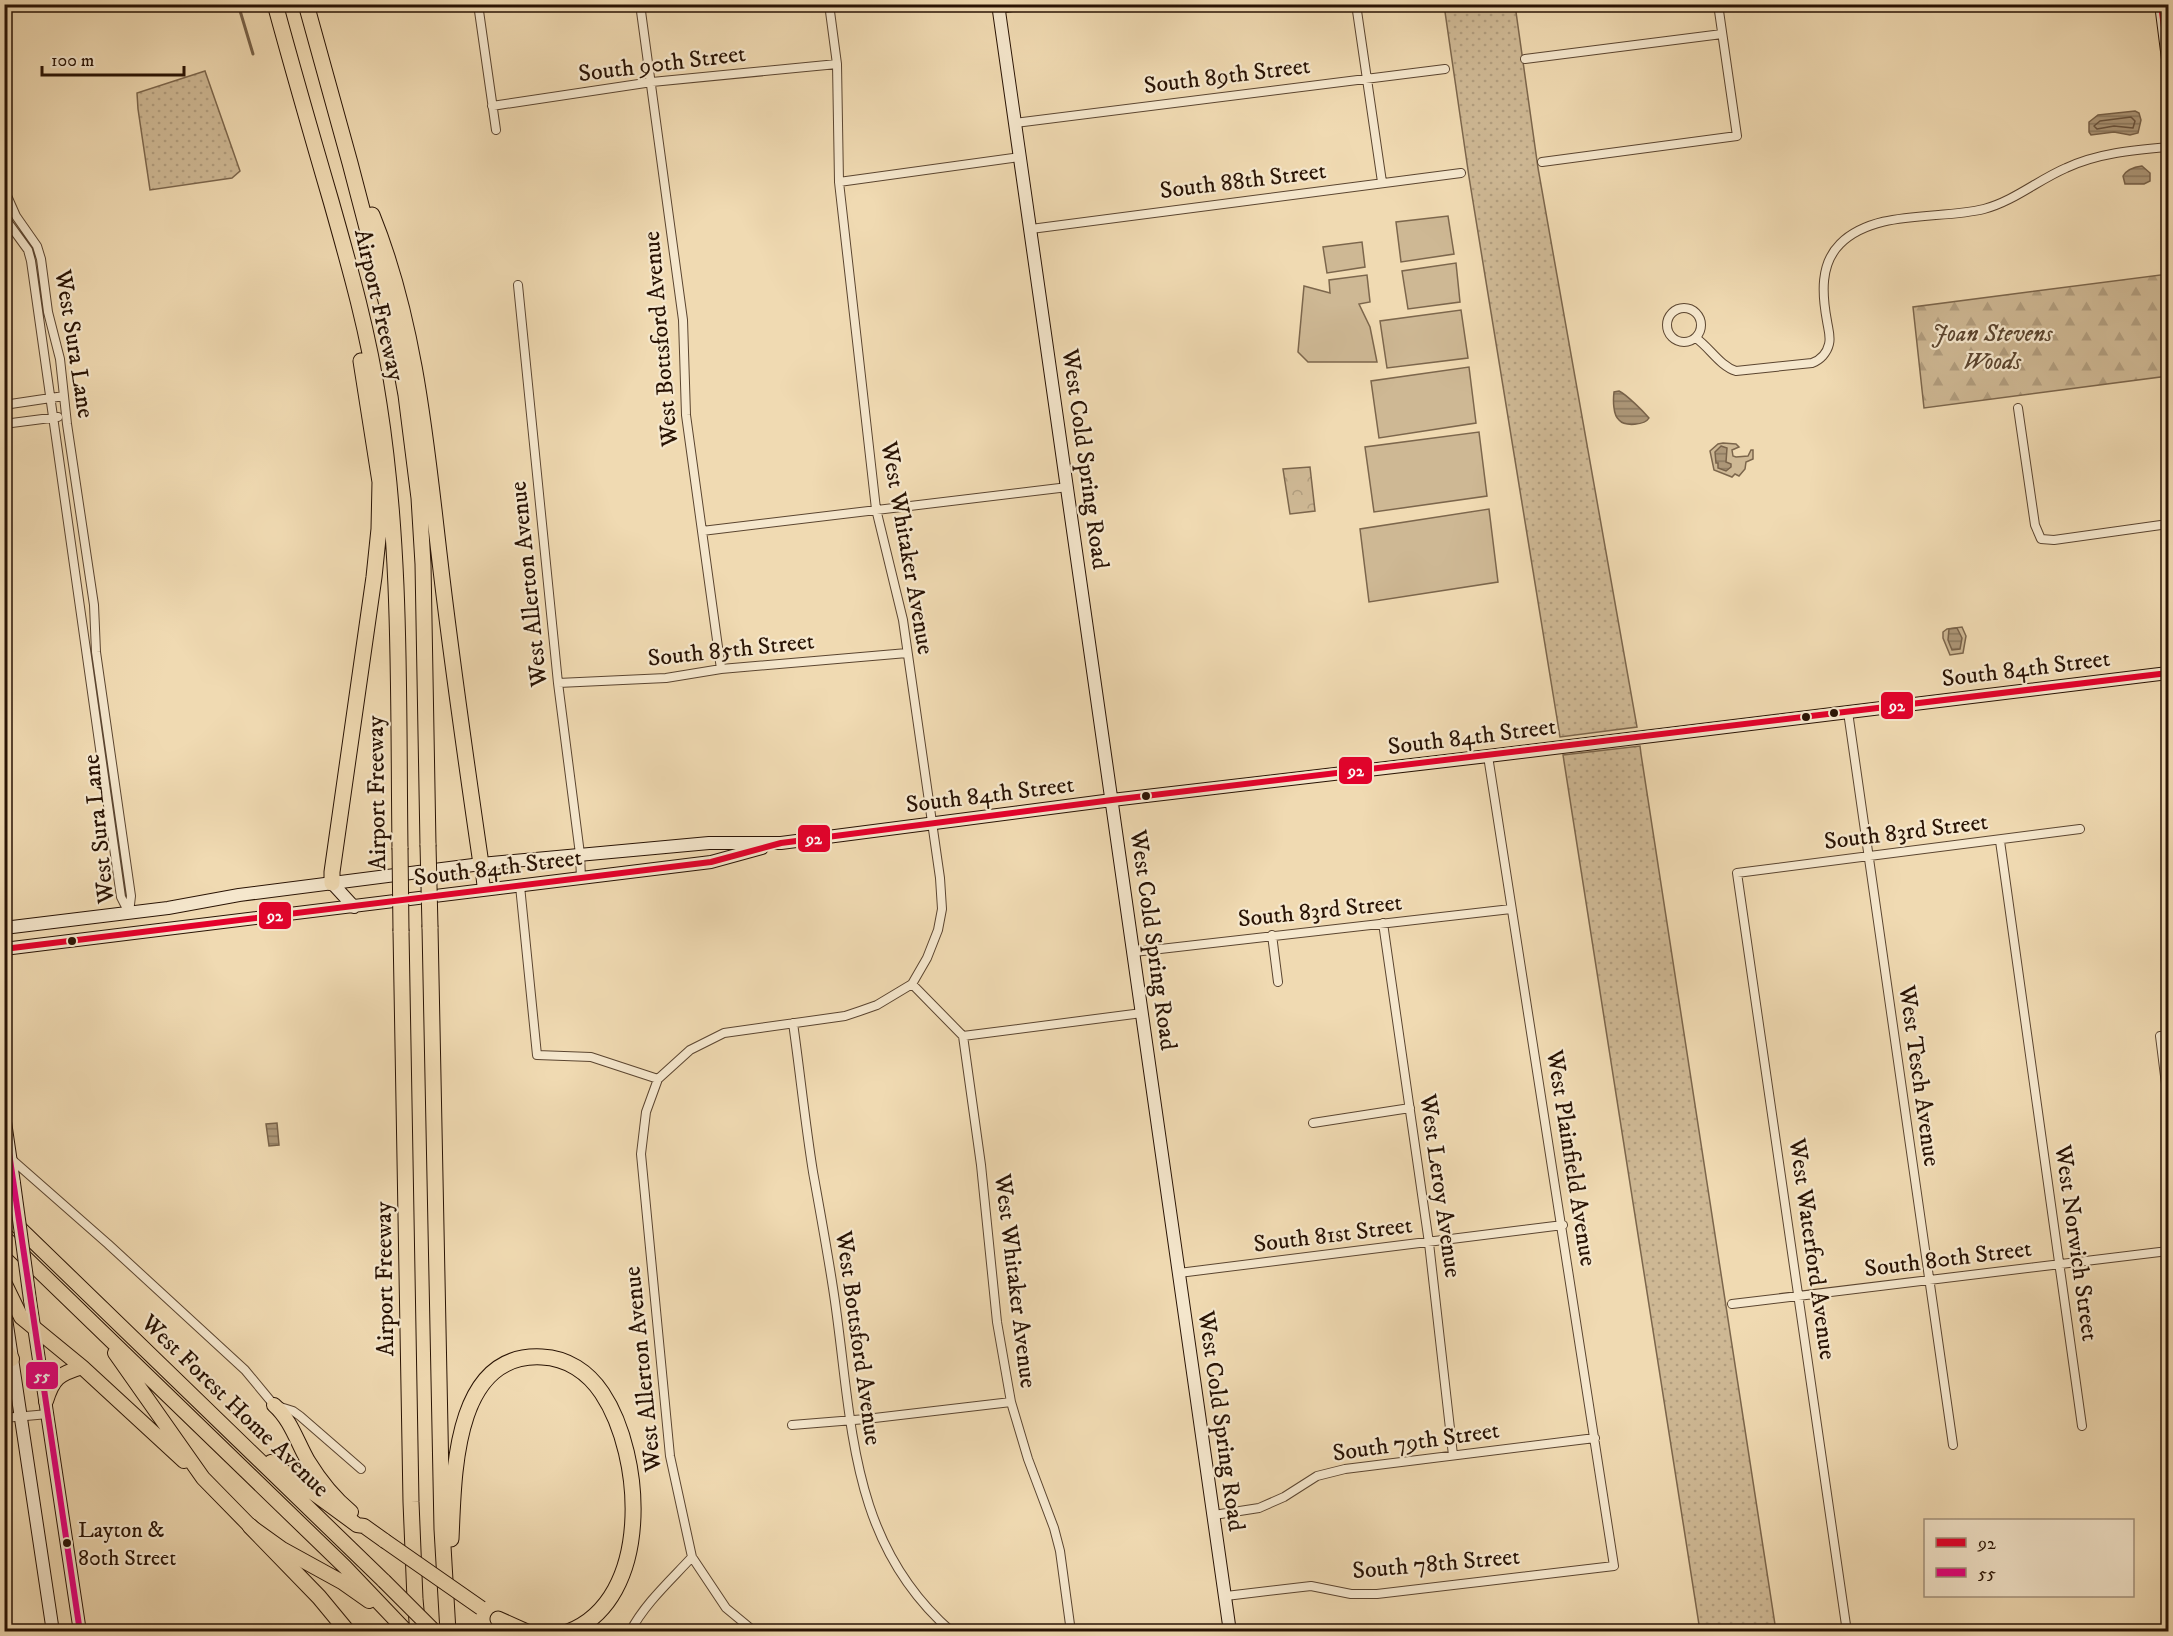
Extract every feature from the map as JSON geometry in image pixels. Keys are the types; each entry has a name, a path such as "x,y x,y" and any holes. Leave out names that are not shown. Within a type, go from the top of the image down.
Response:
{"highway":[{"name":"Airport Freeway","path":"275,4 366,334 387,457 394,550 411,1502 418,1632"},
{"name":"Airport Freeway","path":"306,4 394,335 406,394 414,451 423,564 443,1571 448,1632"},
{"path":"350,163 380,234 406,329 416,379 426,438 451,653 481,864"},
{"path":"332,883 379,529 380,482 361,359 366,334"},
{"path":"443,1571 451,1542 455,1467 459,1440 476,1396 499,1369 518,1360 546,1357 573,1366 589,1377 601,1392 617,1422 631,1474 633,1510 627,1555 614,1588 595,1614 568,1632"},
{"path":"250,1526 319,1597 348,1632"},
{"path":"498,1619 527,1632"}],"main road":[{"name":"West Forest Home Avenue","path":"4,1213 435,1632"},
{"name":"West Forest Home Avenue","path":"4,1237 345,1567 407,1632"},
{"path":"4,1282 16,1309 34,1330 82,1367 203,1478 250,1526 282,1549 342,1582 386,1611"},
{"path":"110,1340 116,1356 203,1478"},
{"path":"4,1346 12,1359"},
{"path":"47,1407 54,1380 68,1371 82,1367"},
{"path":"274,1405 286,1419 308,1461 328,1488 360,1519 364,1526 498,1619 509,1632"},
{"path":"253,1454 276,1465 357,1525 364,1526"}],"street":[{"path":"478,4 496,130"},
{"name":"West Bottsford Avenue","path":"640,4 683,320 686,414 721,669"},
{"name":"West Whitaker Avenue","path":"828,4 837,64 839,182 876,509 903,620 940,878 942,909 938,930 927,958 912,984"},
{"path":"998,7 1034,4"},
{"path":"1356,4 1382,182"},
{"path":"1542,162 1737,136 1718,4"},
{"path":"2161,4 2169,59"},
{"name":"West Cold Spring Road","path":"998,7 1230,1632"},
{"path":"1525,59 1722,34"},
{"name":"South 90th Street","path":"492,106 652,82 837,64"},
{"name":"South 89th Street","path":"1015,123 1445,69"},
{"path":"1696,338 1728,369 1736,371 1801,365 1819,361 1829,345 1824,294 1825,269 1838,246 1855,231 1885,221 1985,208 2003,202 2065,168 2085,160 2117,152 2169,147"},
{"path":"839,182 1020,157"},
{"name":"South 88th Street","path":"1031,229 1461,173"},
{"name":"West Sura Lane","path":"4,189 16,216 37,246 41,259 48,312 60,359 66,415 92,587 96,652 131,896 129,913"},
{"name":"West Sura Lane","path":"4,217 28,250 122,897 129,913"},
{"name":"West Allerton Avenue","path":"518,285 558,683 582,879"},
{"path":"1683,307 1697,314 1700,318 1701,329 1696,338 1686,342 1675,340 1671,336 1666,326 1669,315 1673,311 1683,307"},
{"path":"4,405 64,396"},
{"path":"2018,408 2035,525 2041,538 2054,540 2169,524"},
{"path":"4,424 66,415"},
{"path":"702,531 1068,487"},
{"name":"South 85th Street","path":"558,683 666,678 721,669 906,653"},
{"name":"South 84th Street","path":"4,928 481,864 709,843 781,843 1112,800 2169,673"},
{"name":"West Tesch Avenue","path":"1848,712 1953,1445"},
{"name":"West Plainfield Avenue","path":"1488,756 1563,1225 1614,1566"},
{"name":"South 83rd Street","path":"1737,873 2080,829"},
{"name":"West Norwich Street","path":"2000,841 2082,1425"},
{"name":"South 84th Street","path":"4,949 711,862 781,843"},
{"path":"481,864 484,890"},
{"name":"West Waterford Avenue","path":"1737,873 1846,1632"},
{"path":"332,883 354,907"},
{"path":"520,886 537,1054 591,1058 658,1079 690,1050 724,1033 845,1016 877,1005 912,984 963,1036 1142,1013"},
{"name":"South 83rd Street","path":"1134,952 1511,909"},
{"name":"West Leroy Avenue","path":"1383,923 1429,1243 1453,1455"},
{"path":"1272,935 1278,982"},
{"path":"4,961 19,947"},
{"name":"West Bottsford Avenue","path":"793,1023 858,1471 871,1515 893,1560 916,1594 952,1632"},
{"name":"West Whitaker Avenue","path":"963,1036 981,1165 997,1322 1011,1402 1028,1459 1054,1528 1060,1551 1071,1632"},
{"path":"2160,1036 2169,1100"},
{"name":"West Allerton Avenue","path":"658,1079 646,1112 641,1154 670,1456 692,1557 726,1608 755,1632"},
{"path":"1313,1123 1410,1108"},
{"path":"5,1118 7,1156 14,1184 80,1632"},
{"path":"7,1156 245,1370 274,1405 293,1411 300,1416 361,1469"},
{"name":"South 81st Street","path":"1179,1273 1563,1225"},
{"name":"South 80th Street","path":"1732,1304 2169,1251"},
{"path":"4,1305 53,1632"},
{"path":"792,1425 1011,1402"},
{"path":"4,1418 22,1417 47,1407"},
{"name":"South 79th Street","path":"1214,1515 1259,1508 1284,1497 1317,1476 1345,1469 1595,1438"},
{"path":"630,1632 635,1622 657,1595 692,1557"},
{"name":"South 78th Street","path":"1226,1596 1311,1586 1351,1594 1377,1594 1614,1566"}],"green space":[{"path":"1444,5 1515,5 1538,168 1637,727 1560,737 1469,177"},
{"path":"205,71 240,171 232,178 150,190 137,93"},
{"path":"1448,216 1454,254 1401,262 1396,222"},
{"path":"1362,242 1365,267 1327,273 1323,247"},
{"path":"1456,263 1460,302 1408,309 1402,271"},
{"name":"Joan Stevens Woods","path":"2168,274 2168,376 1924,408 1913,307"},
{"path":"1367,275 1370,302 1359,304 1370,327 1377,362 1308,362 1298,352 1304,286 1330,293 1329,280"},
{"path":"1461,310 1468,358 1387,368 1380,321"},
{"path":"1469,367 1476,423 1379,438 1371,381"},
{"path":"1479,432 1487,496 1374,512 1365,447"},
{"path":"1723,443 1736,444 1739,447 1732,450 1733,456 1736,457 1748,456 1753,450 1753,459 1746,462 1745,469 1739,476 1735,474 1732,477 1714,470 1710,451"},
{"path":"1310,467 1315,511 1290,514 1283,469"},
{"path":"1489,509 1498,582 1369,602 1360,529"},
{"path":"1962,627 1966,636 1963,653 1950,655 1943,632 1947,629"},
{"path":"1640,746 1776,1631 1700,1631 1563,755"}],"water":[{"path":"2135,111 2139,113 2141,120 2138,133 2130,135 2114,132 2091,135 2089,132 2089,122 2098,115"},
{"path":"2142,166 2150,173 2150,181 2144,184 2125,184 2123,176 2131,169"},
{"path":"1619,391 1649,418 1639,424 1619,420 1615,411 1614,392"},
{"path":"1721,446 1727,448 1726,462 1731,464 1726,471 1718,468 1718,463 1716,463 1715,452"},
{"path":"1957,628 1962,638 1960,649 1952,650 1948,640 1949,629"},
{"path":"277,1123 279,1145 269,1146 266,1124"}],"waterway":[{"path":"238,4 253,54"}],"transit line":[{"name":"92","path":"2161,4 2168,59"},
{"name":"92","path":"4,949 711,862 781,843 1112,800 2168,673"},
{"name":"55","path":"4,1119 80,1632"}],"place":[{"name":"Layton & 80th Street","path":"67,1543"}]}
